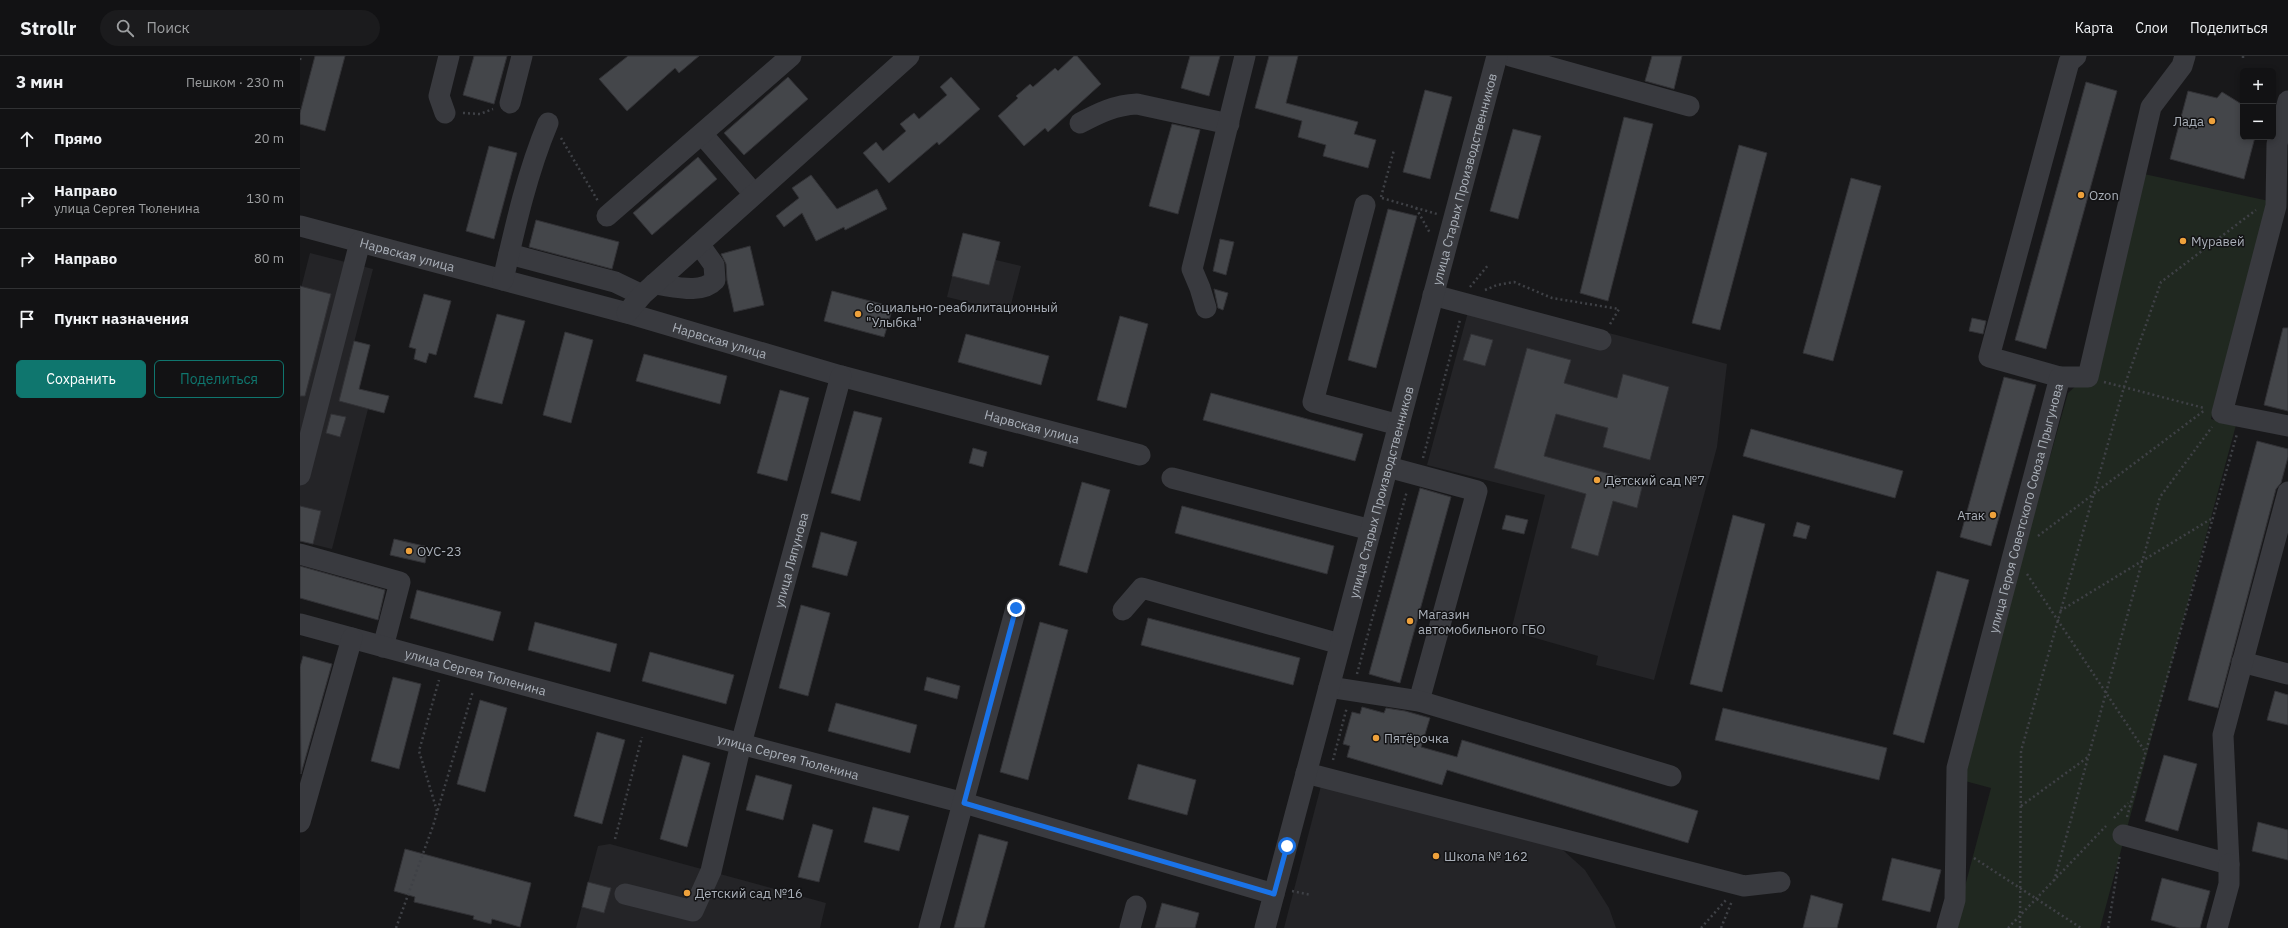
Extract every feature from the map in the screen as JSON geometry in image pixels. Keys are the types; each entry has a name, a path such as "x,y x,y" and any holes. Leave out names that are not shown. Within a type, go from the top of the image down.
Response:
{"street":[{"path":"445,113 439,96 449,56"},
{"path":"510,103 522,56"},
{"path":"607,216 791,56"},
{"path":"628,313 648,289 908,56"},
{"path":"1206,308 1192,269 1245,56"},
{"name":"улица Старых Производственников","path":"1266,928 1282,896 1313,775 1329,687 1340,644 1497,56"},
{"path":"1510,56 1689,106"},
{"path":"2060,377 1989,357 2070,62 2076,56"},
{"path":"2088,377 2151,107 2182,66 2185,56"},
{"path":"2288,101 2277,144 2282,207 2223,413 2288,426"},
{"path":"1080,123 1103,110 1122,105 1136,104 1229,124"},
{"path":"503,280 538,148 548,123"},
{"path":"702,134 754,194"},
{"path":"1373,202 1313,402 1399,425"},
{"name":"Нарвская улица","path":"300,226 628,313 840,376 1140,454"},
{"path":"300,475 303,450 360,242"},
{"path":"509,254 615,282 648,289 699,289 709,286 715,280 714,265 698,244"},
{"path":"1433,295 1466,298 1601,340"},
{"name":"улица Ляпунова","path":"624,894 692,911 711,871 741,744 840,376"},
{"name":"улица Героя Советского Союза Прыгунова","path":"1947,928 1955,900 1957,768 2060,377 2088,377"},
{"path":"1388,467 1477,492 1420,701"},
{"path":"1172,478 1371,530"},
{"path":"2217,928 2230,884 2223,735 2288,492"},
{"path":"300,554 400,582 383,647"},
{"path":"1123,610 1142,588 1340,644"},
{"path":"930,928 1016,608"},
{"name":"улица Сергея Тюленина","path":"300,624 647,719 964,803 1282,896"},
{"path":"300,822 352,638"},
{"path":"2242,662 2288,674"},
{"path":"1329,687 1420,701 1671,776"},
{"path":"1313,775 1744,886 1780,882"},
{"path":"2115,826 2228,864"},
{"path":"1130,928 1136,906"}],"path":[{"path":"300,60 301,56"},
{"path":"1394,150 1373,202 1415,208 1437,214"},
{"path":"2020,928 2021,751 2059,611 2124,387 2161,282 2256,209 2282,207"},
{"path":"1415,208 1431,235"},
{"path":"1313,775 1333,760 1408,486 1424,454 1466,298 1472,283 1489,264"},
{"path":"1466,298 1497,285 1514,282 1552,298 1620,309"},
{"path":"2088,377 2223,413"},
{"path":"2144,750 2014,554 2093,494 2223,413"},
{"path":"2008,928 2054,881 2115,826 2129,802 2211,519 2223,413"},
{"path":"2054,881 2160,497 2223,413"},
{"path":"2059,611 2211,519"},
{"path":"437,812 419,751 444,663"},
{"path":"396,928 437,812 478,673"},
{"path":"615,839 647,719"},
{"path":"2021,806 2088,757"},
{"path":"2108,928 2115,826 2129,802"},
{"path":"1956,846 2081,928"},
{"path":"1282,896 1292,883"},
{"path":"1702,928 1740,884"},
{"path":"1721,928 1740,884"}],"shaded area":[{"path":"2144,174 2269,201 2211,419 2236,425 2100,928 1954,928 1991,788 1965,781 1962,770 2068,393 2079,383"},
{"path":"963,233 1000,242 996,260 1021,266 1009,312 947,297"},
{"path":"310,253 373,269 339,401 368,409 332,549 300,541 300,292"},
{"name":"Детский сад №7","path":"1472,297 1727,364 1717,447 1654,680 1596,665 1598,656 1511,631 1545,495 1427,465"},
{"name":"Школа № 162","path":"1322,782 1554,842 1585,870 1609,908 1616,928 1284,928"},
{"name":"Детский сад №16","path":"610,844 826,903 820,928 576,928 598,846"}],"building":[{"path":"315,56 345,56 325,131 300,124 300,113"},
{"path":"474,56 507,56 494,104 463,95"},
{"path":"628,56 699,56 679,73 675,68 627,111 599,79"},
{"path":"1074,56 1077,56 1101,84 1048,132 1045,128 1024,146 998,116 1018,98 1016,96 1030,84 1033,87 1055,68 1058,71"},
{"path":"1190,56 1220,56 1209,96 1181,88"},
{"path":"1269,56 1298,56 1286,103 1358,122 1354,134 1376,140 1368,168 1323,156 1326,145 1298,137 1302,121 1255,108"},
{"path":"1652,56 1682,56 1674,89 1645,81"},
{"path":"788,77 808,99 744,155 724,133"},
{"path":"951,77 980,109 939,145 937,142 889,183 863,153 876,142 883,151 906,131 900,124 914,113 919,119 947,95 940,87"},
{"path":"2086,82 2117,91 2046,349 2015,340"},
{"path":"1425,90 1452,97 1430,179 1403,172"},
{"name":"Лада","path":"2188,91 2217,98 2222,92 2240,103 2240,140 2254,140 2244,179 2170,159"},
{"path":"1624,117 1653,124 1608,301 1580,293"},
{"path":"1172,124 1200,130 1178,214 1149,206"},
{"path":"1513,129 1541,136 1518,219 1490,211"},
{"path":"1739,145 1767,153 1720,330 1692,323"},
{"path":"489,146 517,153 494,239 466,231"},
{"path":"698,157 717,179 652,235 633,213"},
{"path":"811,175 837,209 877,189 887,209 845,230 844,227 816,241 802,213 784,227 776,216 799,198 792,188"},
{"path":"1851,178 1881,186 1833,361 1803,353"},
{"path":"1388,209 1417,216 1376,368 1348,360"},
{"path":"536,220 619,242 612,269 529,247"},
{"path":"963,233 1000,242 989,285 952,276"},
{"path":"1220,239 1234,242 1226,275 1213,271"},
{"path":"750,246 764,305 734,312 727,280 726,264 721,254"},
{"path":"300,286 331,294 305,396 300,396"},
{"path":"1214,289 1228,293 1223,310 1218,308"},
{"name":"Социально-реабилитационный \"Улыбка\"","path":"832,291 893,307 884,337 824,321"},
{"path":"424,294 451,301 436,355 429,353 426,363 414,359 416,349 409,347"},
{"path":"497,314 525,321 502,404 474,397"},
{"path":"1120,316 1148,324 1126,408 1097,400"},
{"path":"1972,318 1986,321 1983,334 1969,331"},
{"path":"2283,328 2288,328 2288,411 2264,405"},
{"path":"565,332 593,340 571,423 543,415"},
{"path":"966,334 1049,356 1041,385 958,362"},
{"path":"1471,334 1493,340 1485,366 1463,360"},
{"path":"354,341 370,345 359,389 389,396 384,413 339,401"},
{"path":"1527,348 1571,360 1564,383 1617,398 1623,374 1669,387 1650,460 1603,447 1608,428 1556,414 1544,456 1643,483 1637,508 1613,501 1598,556 1571,548 1586,494 1494,468"},
{"path":"644,354 727,376 720,404 636,381"},
{"path":"2004,377 2036,385 1991,546 1960,537"},
{"path":"780,390 809,398 787,481 757,473"},
{"path":"1211,393 1363,434 1355,461 1203,420"},
{"path":"854,411 882,418 860,501 831,493"},
{"path":"331,414 346,417 340,437 326,433"},
{"path":"1751,429 1903,471 1895,498 1743,456"},
{"path":"2257,441 2288,449 2288,457 2281,483 2276,489 2218,708 2188,700"},
{"path":"973,448 987,452 983,467 969,463"},
{"path":"1082,482 1110,490 1087,573 1059,565"},
{"path":"1420,488 1451,497 1400,683 1369,674"},
{"path":"300,506 321,511 313,544 300,541"},
{"path":"1182,506 1334,546 1327,574 1175,533"},
{"path":"1506,515 1528,520 1524,534 1502,529"},
{"path":"1733,515 1765,524 1722,692 1690,684"},
{"path":"1797,522 1810,526 1806,539 1793,536"},
{"path":"821,532 857,542 847,576 812,567"},
{"name":"ОУС-23","path":"394,539 428,547 425,563 390,555"},
{"path":"300,566 385,590 378,620 300,598"},
{"path":"1937,571 1969,580 1924,743 1893,734"},
{"path":"417,590 501,612 493,641 410,618"},
{"path":"801,605 830,613 808,696 779,688"},
{"path":"1148,618 1300,658 1293,685 1141,645"},
{"path":"535,622 617,644 610,672 528,650"},
{"path":"1040,622 1068,630 1028,780 1000,772"},
{"path":"650,652 734,675 726,704 642,681"},
{"path":"303,656 332,664 301,774 300,667"},
{"path":"393,677 421,684 399,769 371,761"},
{"path":"927,677 960,686 957,699 924,690"},
{"path":"2275,691 2288,695 2288,725 2267,720"},
{"path":"480,700 507,708 485,792 457,784"},
{"path":"836,703 917,725 910,753 828,731"},
{"path":"1362,707 1384,713 1386,708 1405,711 1430,718 1421,747 1457,757 1462,740 1698,811 1688,843 1447,770 1442,785 1347,757 1350,746 1343,744 1352,712 1360,714"},
{"path":"1723,708 1887,748 1879,780 1715,740"},
{"path":"597,732 625,740 602,824 574,816"},
{"path":"683,755 710,763 687,847 660,839"},
{"path":"2164,755 2197,764 2178,831 2145,821"},
{"path":"1138,764 1196,780 1187,815 1128,799"},
{"path":"756,775 792,785 783,820 746,810"},
{"path":"873,807 909,816 899,851 864,842"},
{"path":"2258,822 2288,830 2288,860 2252,851"},
{"path":"813,824 833,830 819,882 798,877"},
{"path":"979,834 1008,842 984,928 954,928"},
{"path":"405,849 531,883 520,927 492,919 491,924 473,919 474,916 414,902 415,897 394,891"},
{"path":"1892,858 1941,870 1930,912 1882,900"},
{"path":"2162,878 2210,891 2200,928 2179,928 2151,920"},
{"path":"588,882 611,888 604,913 582,907"},
{"path":"1811,895 1843,904 1837,928 1803,928"},
{"path":"1162,903 1199,913 1195,928 1155,928"}],"place":[{"name":"Лада","path":"2212,121"},
{"name":"Ozon","path":"2081,195"},
{"name":"Муравей","path":"2183,241"},
{"name":"Социально-реабилитационный \"Улыбка\"","path":"858,314"},
{"name":"Детский сад №7","path":"1597,480"},
{"name":"Атак","path":"1993,515"},
{"name":"ОУС-23","path":"409,551"},
{"name":"Магазин автомобильного ГБО","path":"1410,621"},
{"name":"Пятёрочка","path":"1376,738"},
{"name":"Школа № 162","path":"1436,856"},
{"name":"Детский сад №16","path":"687,893"}],"route":[{"path":"1016,608 964,803 1274,894 1287,846"}]}
